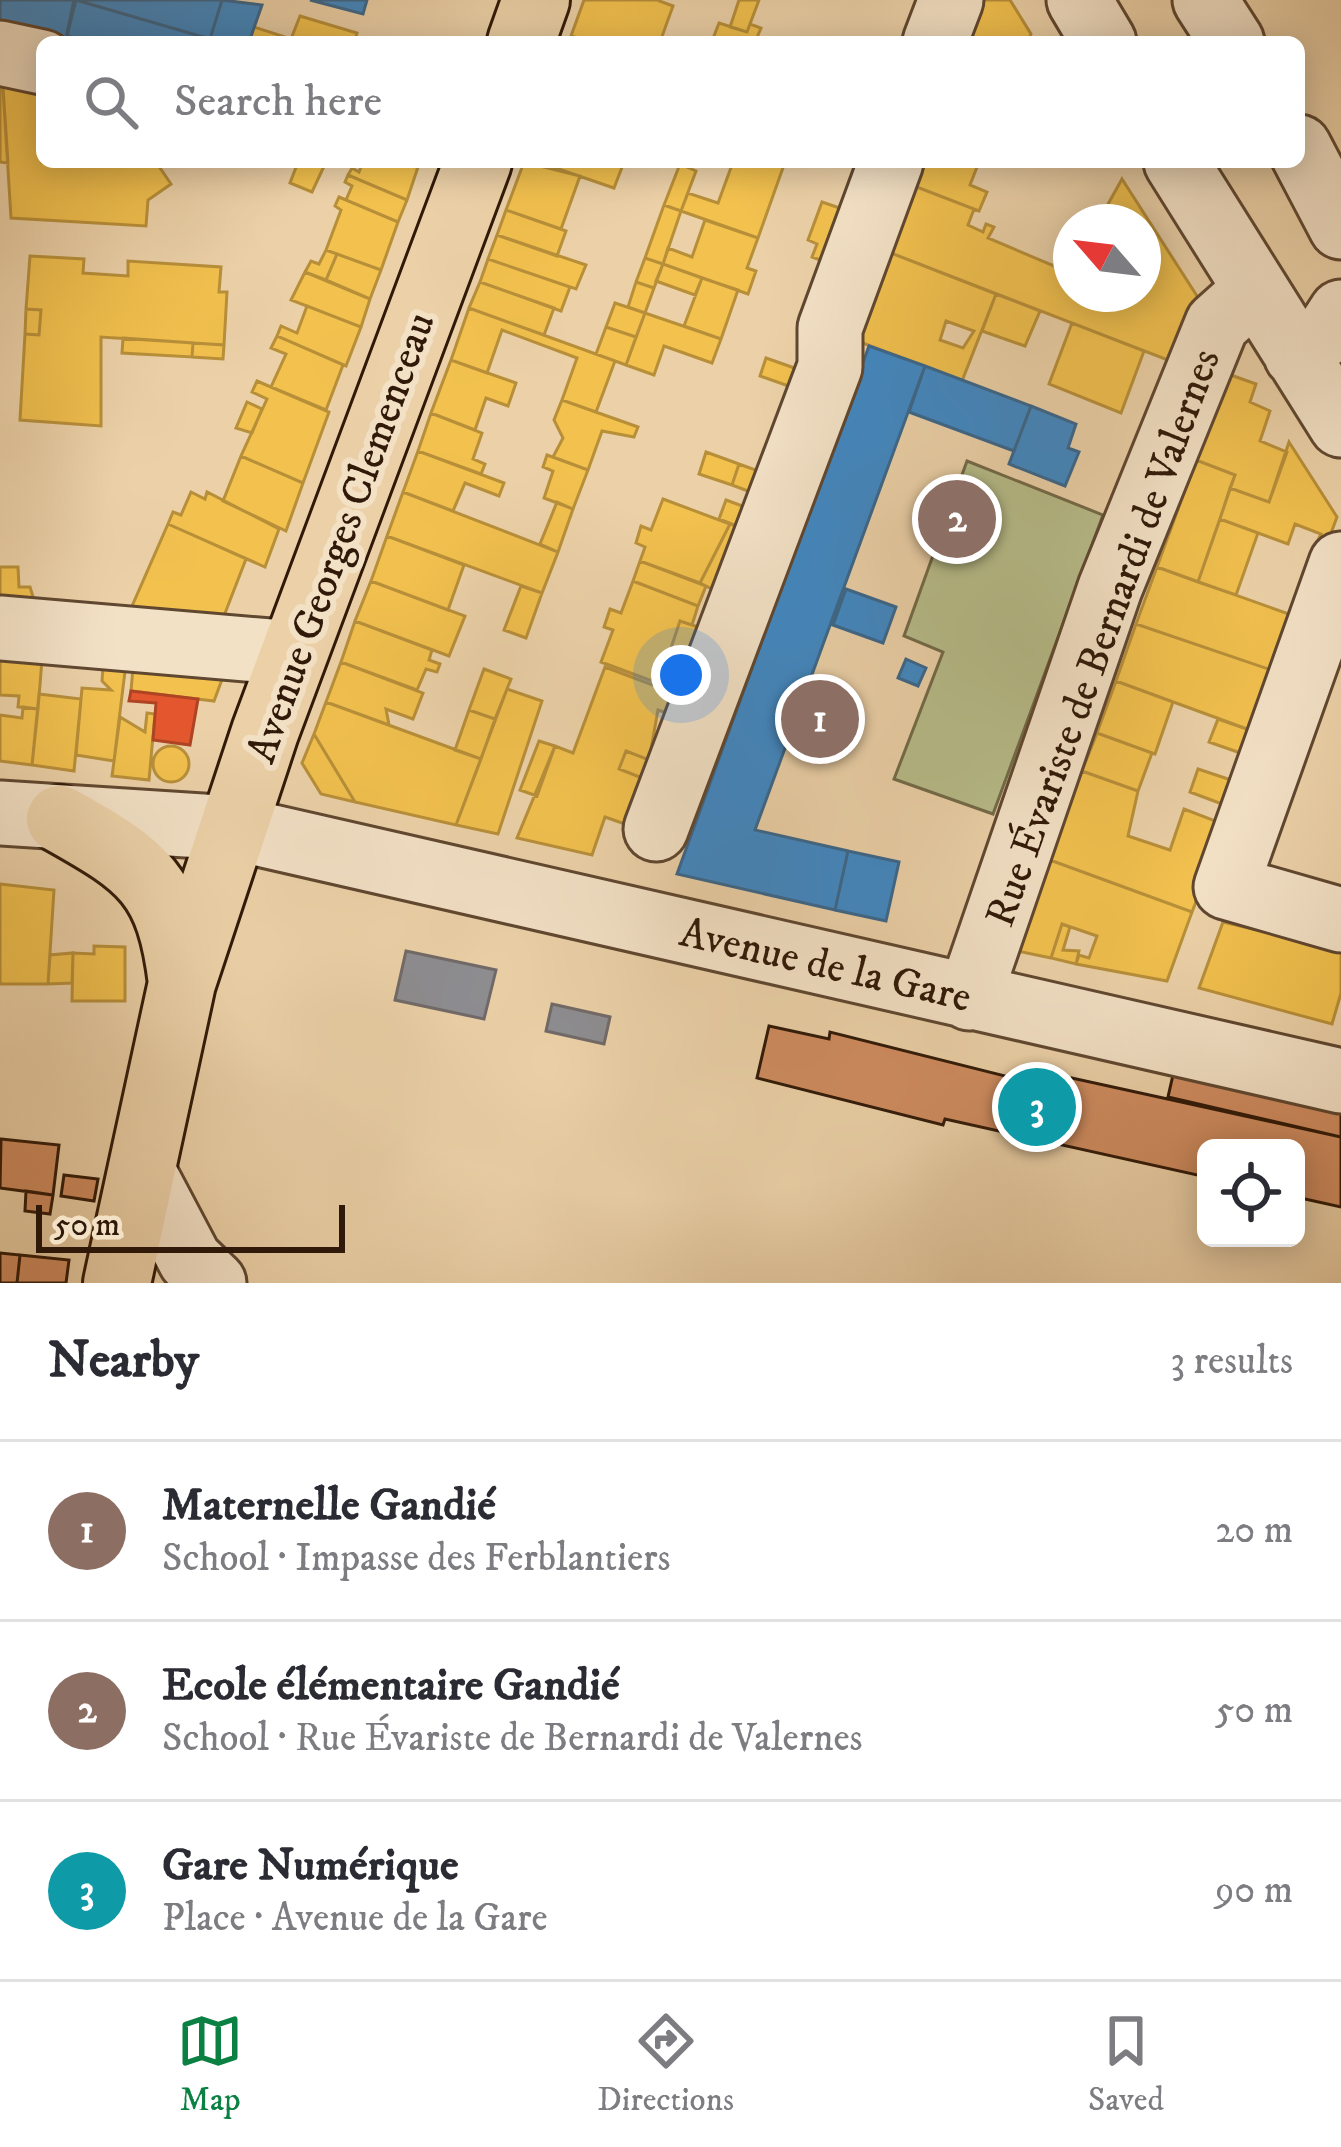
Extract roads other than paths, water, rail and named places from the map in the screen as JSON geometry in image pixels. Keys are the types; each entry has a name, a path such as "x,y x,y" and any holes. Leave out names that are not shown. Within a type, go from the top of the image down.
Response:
{"main road":[{"path":"523,36 536,0"},
{"name":"Avenue Georges Clemenceau","path":"182,982 294,653 476,168"},
{"path":"30,816 110,847 168,908 182,982 117,1283"}],"street":[{"path":"937,36 951,0"},
{"path":"1079,0 1100,36"},
{"path":"1204,0 1228,36"},
{"path":"0,53 36,61"},
{"path":"1305,158 1341,227"},
{"path":"656,829 830,367 830,328 889,168"},
{"path":"1180,168 1256,290 1327,334 1341,425"},
{"name":"Rue Évariste de Bernardi de Valernes","path":"969,998 1110,588 1217,324 1256,290"},
{"path":"1318,912 1226,887 1309,693 1341,564"},
{"path":"0,628 294,653"},
{"name":"Avenue de la Gare","path":"30,816 233,828 1341,1081"},
{"path":"205,913 269,865 310,847"},
{"path":"142,1169 190,1259 214,1283"}],"place":[{"name":"Ecole élémentaire Gandié","path":"957,519"},
{"name":"Maternelle Gandié","path":"820,719"},
{"name":"Gare Numérique","path":"1037,1107"}]}
